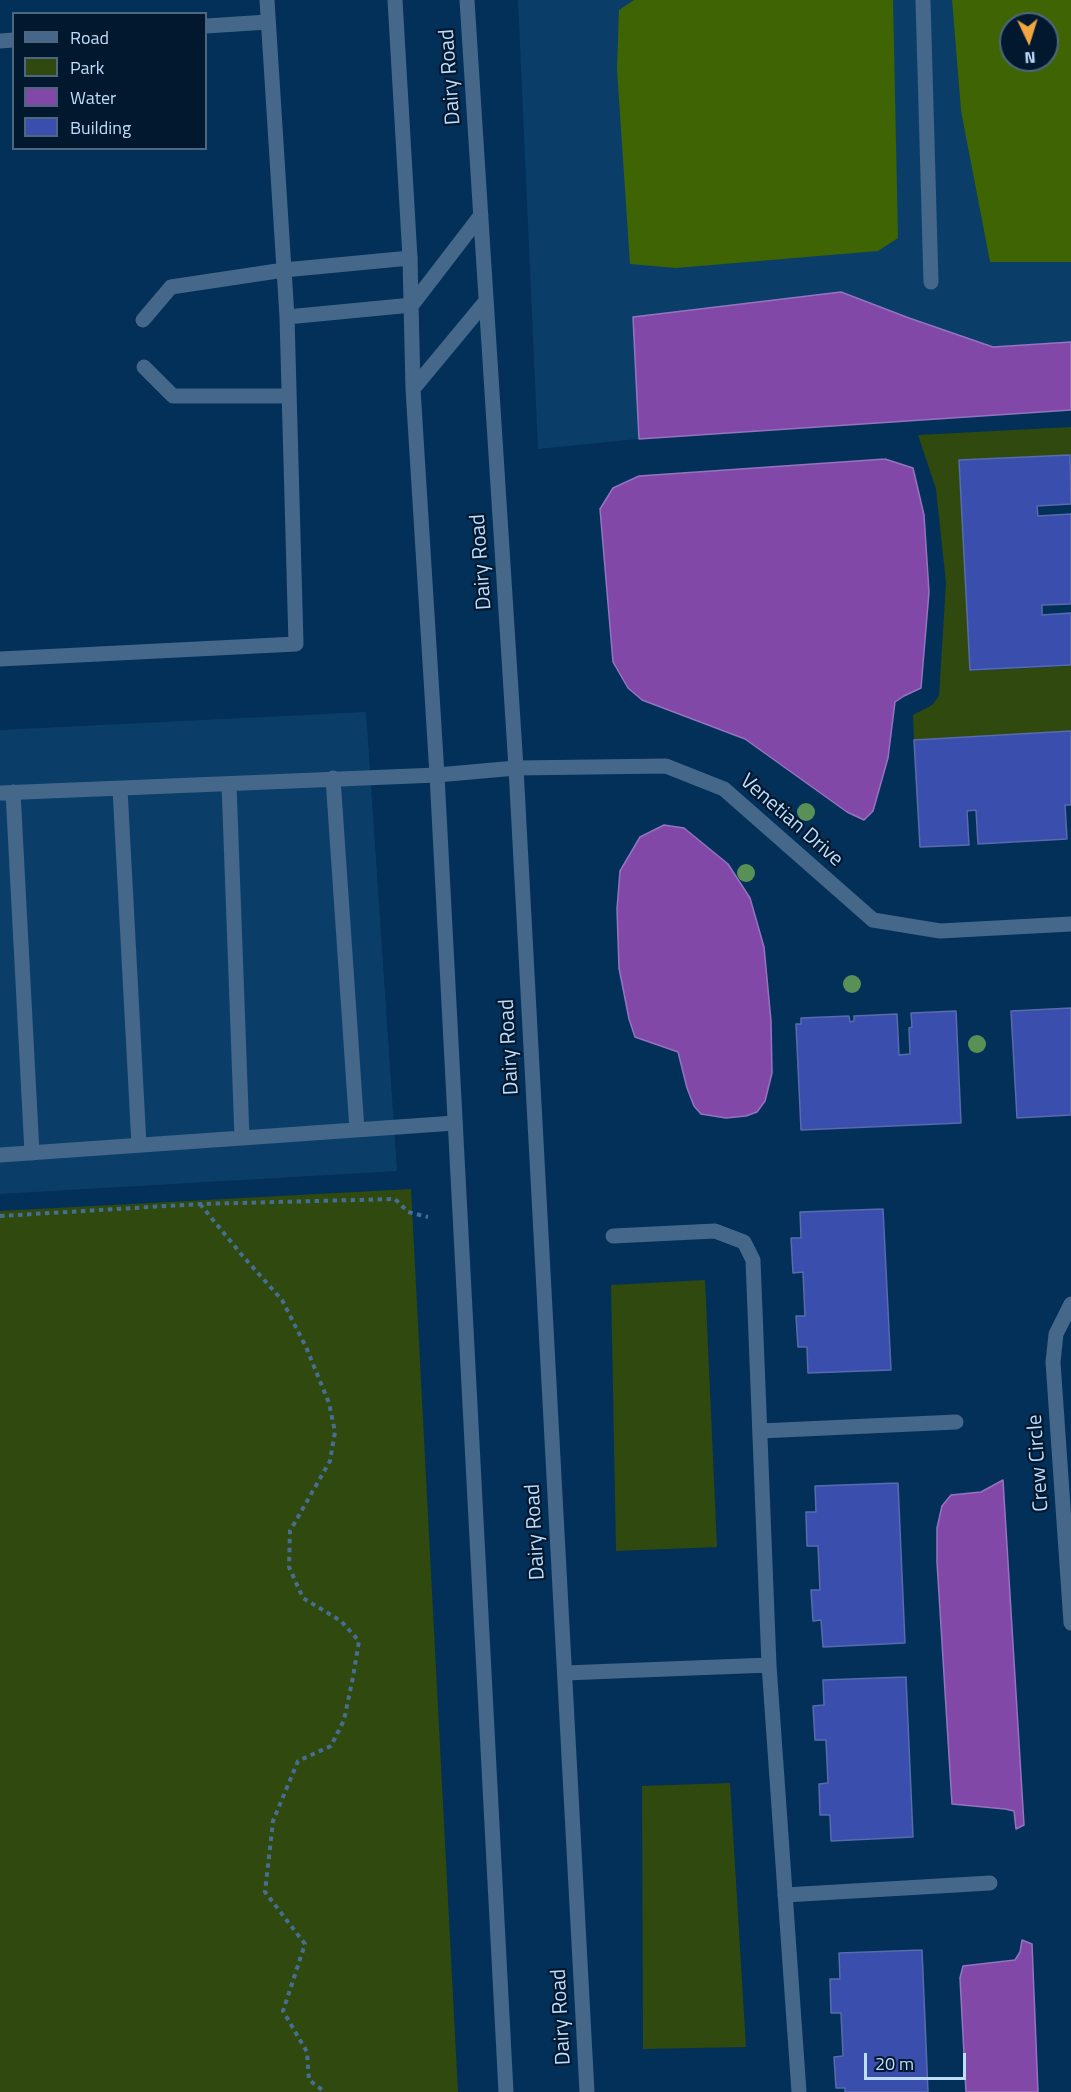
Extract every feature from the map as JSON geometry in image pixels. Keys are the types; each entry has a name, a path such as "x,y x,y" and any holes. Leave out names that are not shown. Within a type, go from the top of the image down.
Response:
{"street":[{"path":"0,658 296,644 287,317 267,0"},
{"path":"395,0 410,258 413,389 437,775 506,2092"},
{"name":"Dairy Road","path":"467,0 516,768 587,2092"},
{"path":"923,0 931,282"},
{"path":"207,26 268,22"},
{"path":"287,317 412,305 481,215"},
{"path":"143,320 171,287 284,270 410,258"},
{"path":"413,389 486,301"},
{"path":"144,367 173,396 289,396"},
{"name":"Venetian Drive","path":"6,793 437,775 516,768 666,766 724,789 873,920 940,931 1071,924"},
{"path":"333,778 357,1130"},
{"path":"229,784 242,1138"},
{"path":"120,789 139,1145"},
{"path":"6,793 32,1153"},
{"path":"0,1155 455,1123"},
{"path":"613,1236 715,1231 744,1242 753,1260 769,1665 799,2092"},
{"name":"Crew Circle","path":"1071,1304 1056,1334 1053,1362 1071,1623"},
{"path":"760,1431 956,1422"},
{"path":"565,1673 769,1665"},
{"path":"785,1895 990,1883"}],"path":[{"path":"0,1216 200,1204 395,1199 408,1212 428,1217"},
{"path":"200,1204 282,1300 306,1347 329,1403 335,1432 330,1461 290,1531 289,1567 303,1598 341,1621 359,1641 344,1720 331,1746 298,1761 273,1821 265,1892 305,1944 283,2011 307,2052 309,2080 325,2092"}],"shaded area":[{"path":"518,0 952,0 961,111 990,262 1071,262 1071,342 993,347 841,292 639,439 538,449"},
{"path":"366,712 397,1171 0,1194 0,730"}],"green space":[{"path":"634,0 893,0 898,238 878,251 676,268 630,264 617,69 619,10"},
{"path":"952,0 1071,0 1071,262 990,262 961,111"},
{"path":"1071,427 1071,455 959,461 970,671 1071,666 1071,731 914,740 913,715 932,705 939,696 946,583 936,489 918,435"},
{"path":"411,1189 458,2092 0,2092 0,1211"},
{"path":"705,1280 717,1547 616,1551 611,1285"},
{"path":"730,1783 746,2047 643,2049 642,1786"}],"water":[{"path":"841,292 993,347 1071,342 1071,410 639,439 633,317"},
{"path":"885,459 913,468 924,515 929,592 921,688 895,702 888,758 873,811 864,820 847,812 745,739 642,700 628,688 613,662 600,509 613,488 639,476"},
{"path":"664,825 684,828 728,864 750,898 764,947 771,1021 772,1073 765,1101 757,1112 746,1116 726,1118 701,1114 694,1106 687,1088 678,1052 635,1037 629,1019 619,968 617,909 620,871 640,837"},
{"path":"1003,1480 1024,1825 1016,1829 1014,1811 952,1804 937,1562 937,1528 942,1506 951,1495 981,1492"},
{"path":"1022,1940 1032,1944 1038,2092 966,2092 960,1978 963,1966 1015,1960 1020,1952"}],"building":[{"path":"1070,455 1071,504 1037,506 1038,516 1071,514 1071,604 1042,605 1042,615 1071,613 1071,665 970,670 959,460"},
{"path":"1071,731 1071,805 1065,805 1067,839 978,844 976,810 967,811 969,845 920,847 914,740"},
{"path":"1071,1008 1071,1115 1017,1118 1011,1011"},
{"path":"956,1011 961,1123 801,1130 796,1024 801,1024 801,1018 849,1016 850,1022 854,1021 854,1016 897,1014 899,1055 910,1054 911,1013"},
{"path":"883,1209 891,1370 808,1373 807,1347 798,1347 796,1316 805,1316 803,1272 793,1273 791,1238 801,1238 800,1212"},
{"path":"898,1483 905,1643 823,1647 821,1620 813,1621 811,1590 820,1590 818,1546 807,1546 806,1512 816,1512 815,1486"},
{"path":"906,1677 913,1837 831,1841 830,1815 820,1815 819,1784 828,1783 826,1740 815,1740 813,1706 824,1705 823,1680"},
{"path":"922,1950 928,2092 845,2092 845,2088 836,2088 834,2057 843,2056 841,2013 831,2013 830,1979 840,1979 839,1953"}]}
